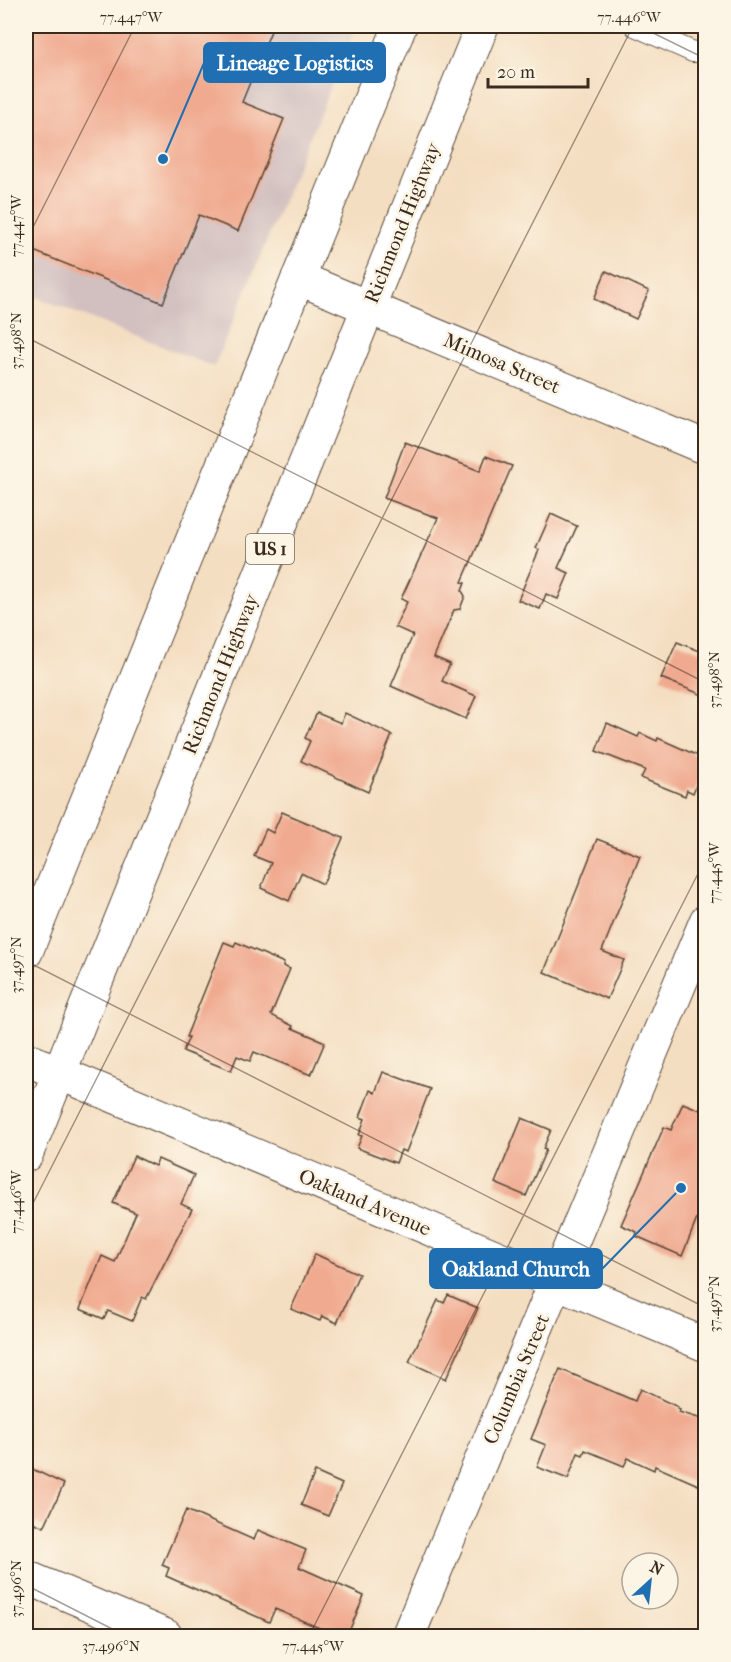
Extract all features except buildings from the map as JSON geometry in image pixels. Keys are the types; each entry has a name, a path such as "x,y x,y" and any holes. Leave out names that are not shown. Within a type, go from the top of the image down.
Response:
{"main road":[{"path":"26,952 400,26"},
{"name":"Richmond Highway","path":"26,1155 482,26"},
{"name":"Mimosa Street","path":"298,278 705,448"},
{"name":"Columbia Street","path":"408,1636 557,1282 705,921"},
{"name":"Oakland Avenue","path":"26,1059 705,1345"},
{"path":"26,1577 117,1627 166,1636"}],"lane":[{"path":"635,26 693,52 705,51"}],"shaded area":[{"path":"26,26 356,26 214,367 26,293"}],"place":[{"name":"Lineage Logistics","path":"163,159"},
{"name":"Oakland Church","path":"681,1188"}]}
